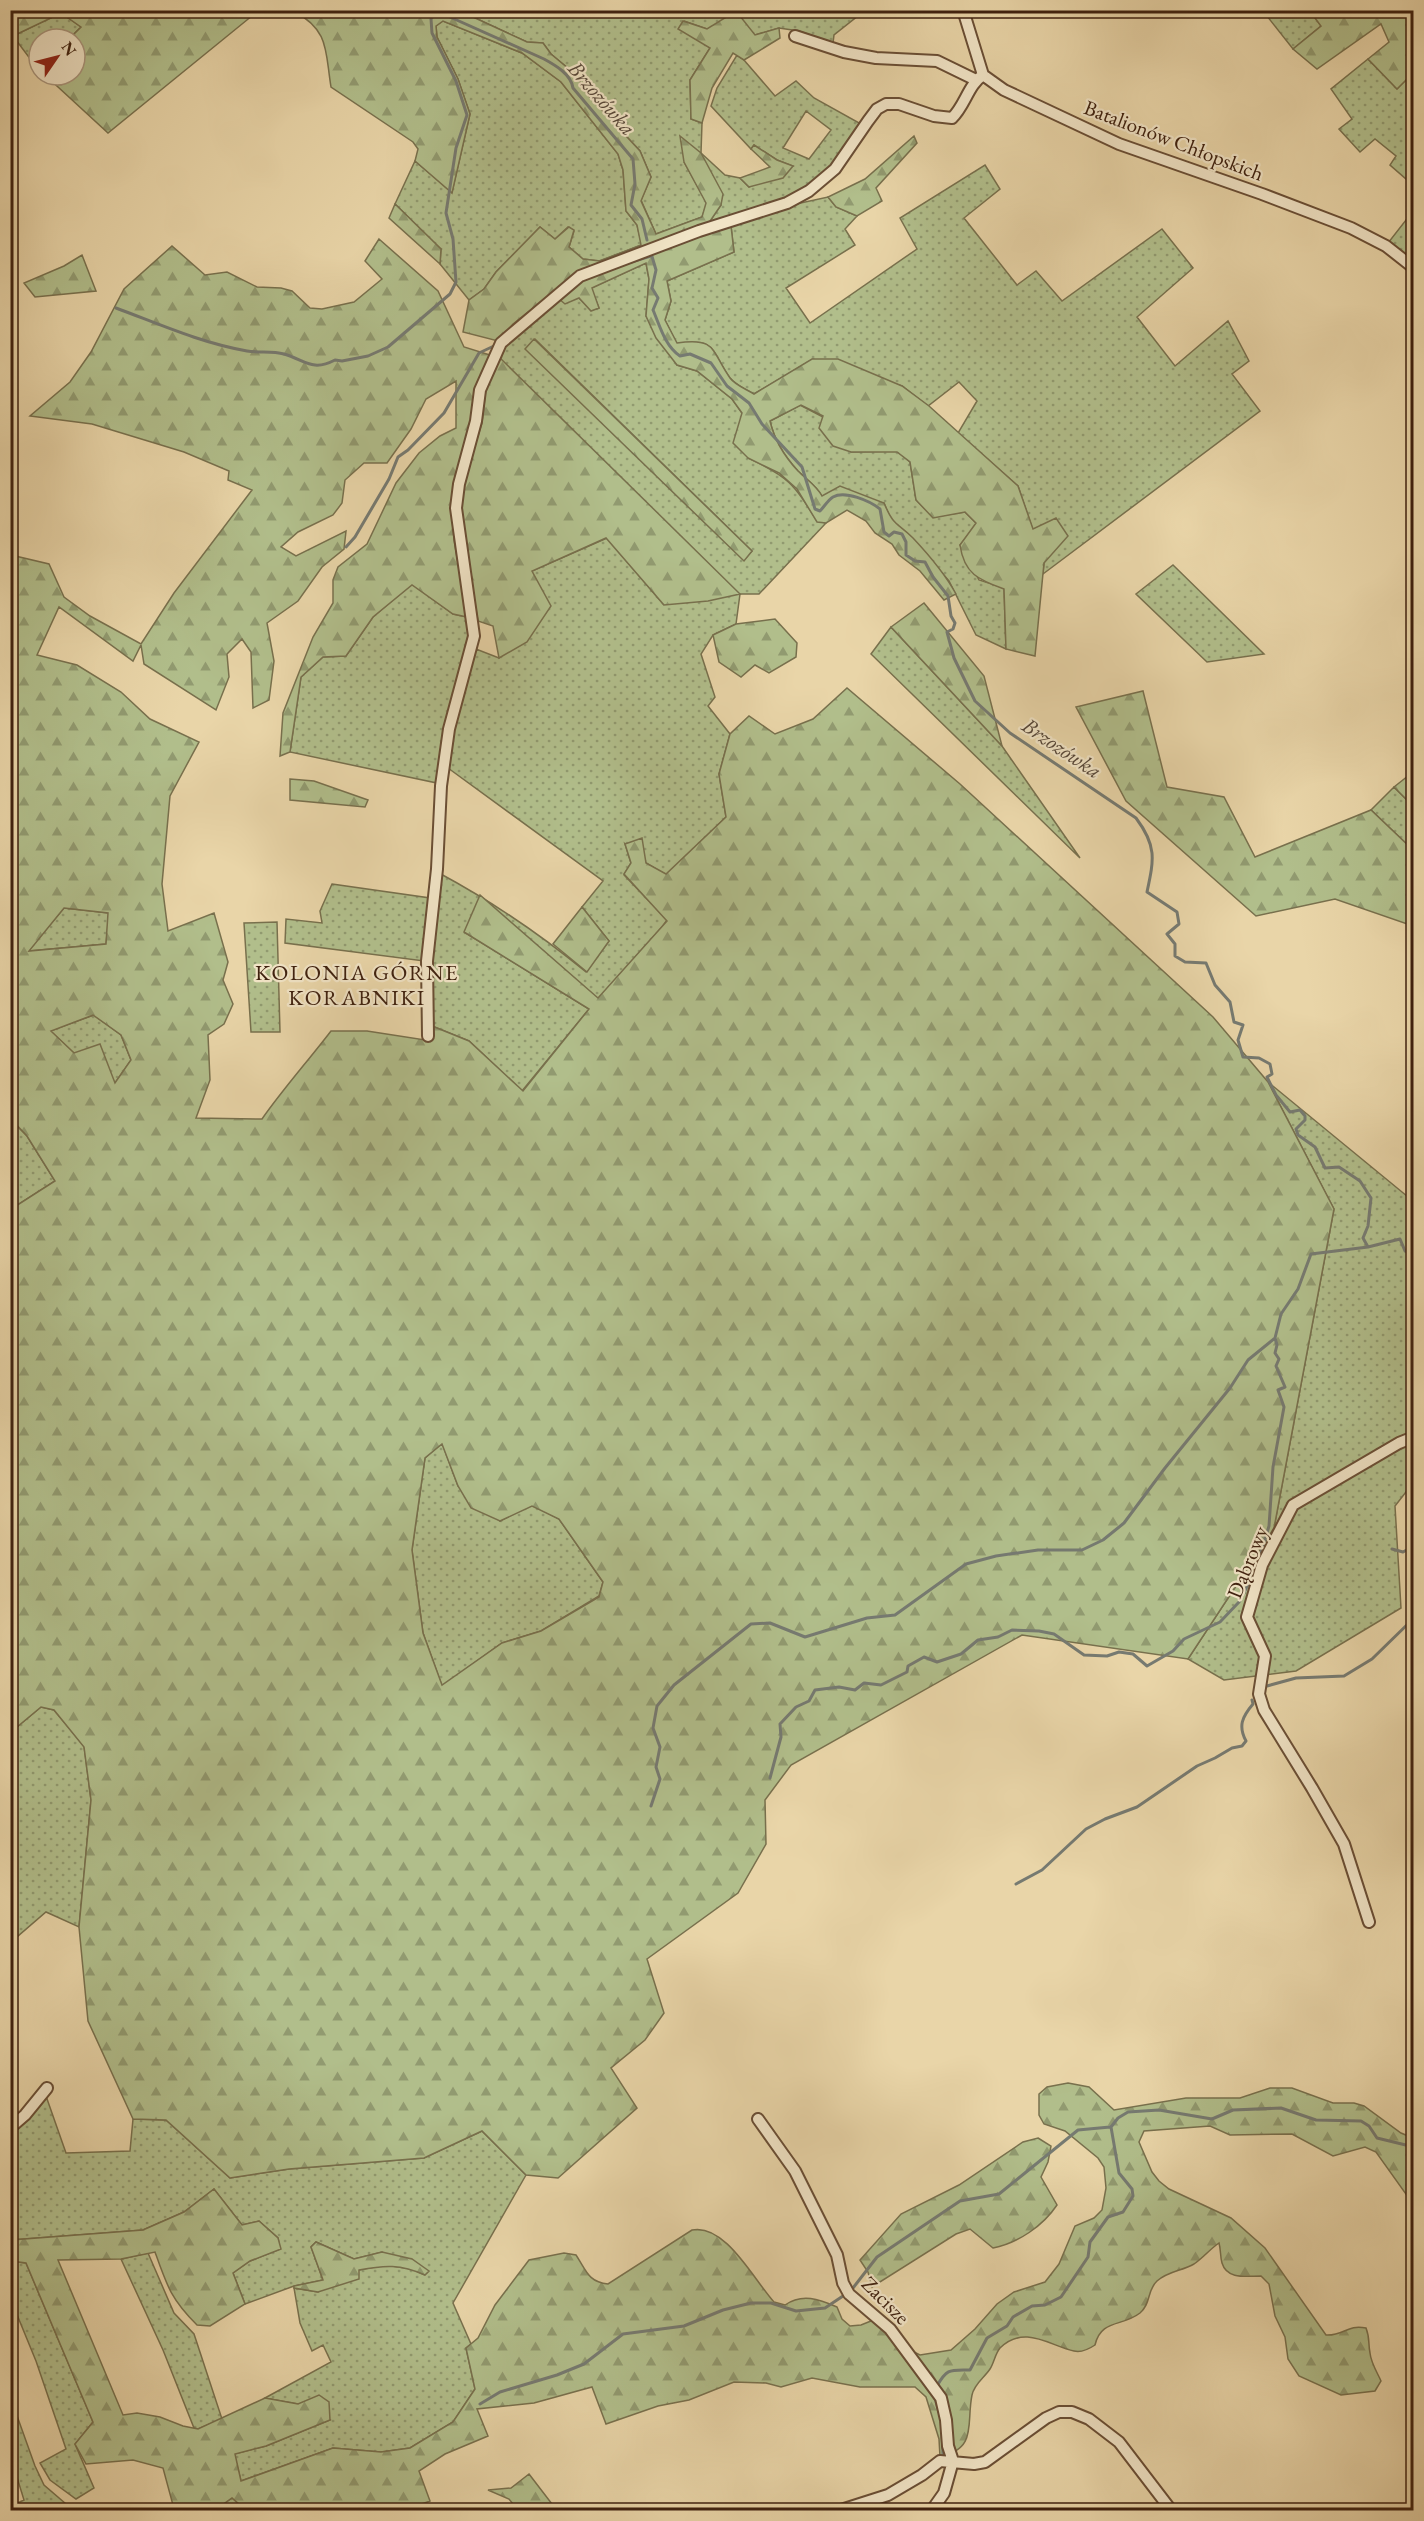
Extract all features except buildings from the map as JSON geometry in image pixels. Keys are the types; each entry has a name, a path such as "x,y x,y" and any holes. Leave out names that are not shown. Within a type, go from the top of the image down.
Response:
{"street":[{"path":"428,1036 427,961 437,869 441,786 449,729 474,636 456,508 459,484 476,421 480,390 501,343 580,276 699,231 787,203 809,190 835,170 877,109 886,104 899,104 934,116 952,118 959,111 979,77 963,10"},
{"name":"Batalionów Chłopskich","path":"795,36 844,52 876,58 937,61 979,77 1119,144 1351,228 1386,246 1413,268"},
{"name":"Dąbrowy","path":"1369,1922 1344,1844 1264,1710 1259,1694 1265,1656 1247,1617 1263,1565 1293,1505 1413,1437"},
{"path":"10,2128 25,2115 47,2088"},
{"name":"Zacisze","path":"758,2119 795,2171 837,2255 849,2294 890,2329 941,2398 948,2446 953,2461 944,2493 932,2511"},
{"path":"841,2511 888,2494 922,2475 940,2461 974,2464 985,2462 1046,2418 1059,2412 1072,2412 1089,2419 1119,2442 1171,2511"}],"green space":[{"path":"11,10 258,11 108,133 58,87 87,87 87,27 81,27 61,13 32,27 27,27 27,29 13,36"},
{"path":"574,10 577,16 591,10 856,11 859,15 834,35 833,43 799,31 779,28 755,35 707,29 684,21 710,48 690,80 691,119 702,123 701,153 725,175 740,178 749,187 793,166 777,160 754,145 751,149 711,106 717,88 737,55 775,96 796,81 814,98 861,124 834,164 813,184 785,198 708,224 721,205 684,162 707,203 702,217 656,234 641,200 651,177 640,151 587,94 576,75 551,54 543,43 527,42 460,11","holes":["806,111 831,130 809,159 783,148"]},
{"path":"294,11 460,11 527,42 543,43 551,54 576,75 587,94 640,151 651,177 641,201 656,234 702,217 706,203 684,162 680,136 701,153 723,194 721,205 708,224 731,226 734,252 667,281 671,301 665,320 677,343 706,344 715,353 732,380 754,394 812,359 838,359 902,386 929,406 1018,486 1033,529 1056,518 1068,536 1044,563 1035,656 1006,649 1004,589 974,575 965,563 960,545 976,523 965,512 933,518 916,500 910,462 897,452 851,452 833,446 819,428 823,416 801,405 770,421 784,454 822,496 840,486 884,503 893,520 925,551 952,587 956,594 944,600 920,571 899,555 892,544 875,533 866,521 847,510 826,523 817,522 797,489 779,473 748,458 733,443 742,413 732,399 697,371 677,365 656,338 646,316 649,279 646,263 592,288 599,308 591,311 579,298 565,304 552,293 513,324 498,341 463,332 469,300 484,289 496,272 540,227 555,239 569,227 574,230 569,247 583,259 600,261 641,245 637,225 626,211 623,170 618,154 561,82 522,53 443,21 436,26 437,37 458,79 470,114 452,193 415,161 418,149 413,142 331,87 326,52 320,34 314,26"},
{"path":"736,11 755,35 779,28 780,38 744,60 733,53 712,88 702,123 691,119 690,80 710,48 678,29 683,21 707,29"},
{"path":"1263,11 1291,11 1294,15 1300,11 1310,11 1321,26 1293,49"},
{"path":"1310,11 1413,11 1413,73 1397,89 1368,59 1389,42 1381,24 1317,69 1293,49 1321,26"},
{"path":"61,13 81,27 32,27"},
{"path":"443,21 522,53 561,82 618,154 623,170 626,211 637,225 642,245 599,261 583,259 569,247 574,231 568,227 555,239 540,227 496,272 484,289 469,300 440,264 441,249 395,204 415,161 452,192 470,114 458,79 437,37 436,26"},
{"path":"27,29 27,55 13,36"},
{"path":"1368,59 1397,89 1413,73 1413,185 1390,165 1396,156 1375,139 1360,152 1339,129 1352,119 1331,89"},
{"path":"914,136 917,143 876,188 882,201 857,216 836,207 828,197 865,179"},
{"path":"754,145 777,160 793,166 783,178 749,187 740,178 770,167 751,149"},
{"path":"985,165 1000,189 964,218 1017,285 1036,271 1062,301 1162,229 1193,268 1137,317 1175,366 1228,321 1249,361 1232,374 1260,411 1043,574 1044,563 1018,486 958,433 977,401 959,382 928,406 902,386 813,359 754,394 732,381 711,348 699,343 677,344 665,320 671,301 667,281 734,252 731,226 796,204 828,197 836,207 857,216 845,229 855,245 786,288 810,323 917,249 900,218"},
{"path":"395,204 441,249 440,264 389,218"},
{"path":"1413,211 1414,257 1412,259 1388,243"},
{"path":"379,239 438,291 464,347 490,355 452,505 454,540 467,617 453,614 412,585 373,617 346,656 323,657 301,677 290,752 280,756 283,713 313,637 333,603 333,580 338,567 367,544 396,483 419,453 440,436 456,428 456,381 426,399 411,429 387,463 364,463 345,480 342,503 333,515 298,532 281,547 296,556 346,531 344,549 322,567 298,601 267,623 274,661 269,700 253,708 251,652 242,639 227,654 229,677 216,710 144,664 141,645 133,661 59,607 37,655 77,665 121,692 150,719 199,742 170,796 162,884 168,931 214,913 228,962 223,980 233,1004 224,1024 208,1035 210,1080 196,1118 262,1119 331,1031 367,1031 425,1040 432,1026 469,1041 523,1091 589,1009 464,932 480,895 598,998 667,921 624,874 631,863 625,844 642,838 646,863 666,874 726,817 719,774 730,734 749,716 775,734 813,719 847,688 960,784 1213,1017 1268,1082 1334,1209 1274,1528 1188,1659 1022,1635 791,1765 765,1800 766,1844 738,1893 647,1959 664,2013 645,2040 611,2068 637,2108 558,2178 526,2175 482,2131 424,2158 289,2169 230,2178 166,2120 133,2119 88,2021 79,1927 91,1800 84,1747 54,1710 41,1707 11,1732 11,1206 16,1206 55,1181 27,1136 11,1119 11,555 49,564 64,597 90,616 141,644 174,593 252,490 228,480 229,471 184,452 92,424 30,416 70,382 91,352 124,289 172,246 205,275 227,272 257,287 292,291 310,308 322,309 354,302 382,279 365,261","holes":["64,908 108,913 106,944 29,951","93,1015 121,1035 131,1060 115,1083 100,1044 74,1053 51,1031","442,1444 458,1486 471,1508 500,1521 532,1506 559,1519 603,1582 599,1597 541,1631 502,1643 442,1685 423,1633 412,1550 425,1458"]},
{"path":"82,255 96,291 35,297 24,283 64,266"},
{"path":"646,263 649,279 646,316 677,365 697,371 732,399 742,413 748,458 782,476 802,498 817,521 826,523 759,594 740,594 736,624 713,635 701,654 715,697 708,706 730,734 719,774 726,817 666,875 646,863 625,844 631,863 624,875 667,920 662,927 598,999 464,932 589,1009 522,1091 469,1041 432,1026 430,972 439,873 515,919 586,972 609,941 582,907 603,881 448,768 453,729 476,649 499,658 532,571 607,538 664,605 498,356 506,340 558,298 579,298 591,310 599,308 591,288","holes":["535,339 752,551 744,560 526,349"]},
{"path":"534,339 752,551 744,561 525,349"},
{"path":"498,356 740,594 708,601 664,605 606,538 532,571 551,606 527,642 499,658 493,626 478,621 463,538 460,507 463,484 482,423 486,388"},
{"path":"800,405 823,417 851,452 897,451 910,462 916,500 933,517 965,512 977,524 960,545 979,580 1004,588 1006,649 976,635 949,581 911,537 892,522 884,503 822,496 793,466 777,441 770,421"},
{"path":"1173,565 1264,654 1207,662 1136,594"},
{"path":"412,584 453,614 467,617 470,633 437,783 290,752 301,677 323,657 346,656 373,617"},
{"path":"924,603 984,676 1002,746 891,627"},
{"path":"775,619 797,643 796,657 769,673 755,665 741,677 719,662 713,635 736,624"},
{"path":"891,627 1002,746 1080,858 871,654"},
{"path":"1143,691 1167,787 1224,797 1255,857 1371,810 1413,850 1413,926 1335,899 1256,916 1126,801 1076,707"},
{"path":"1413,772 1413,806 1394,787"},
{"path":"290,779 314,781 368,800 365,807 290,800"},
{"path":"1394,787 1413,806 1413,850 1371,810"},
{"path":"332,884 430,898 424,961 285,943 286,919 322,923 320,911"},
{"path":"582,907 609,941 587,972 553,944"},
{"path":"64,908 109,913 106,944 28,951"},
{"path":"277,922 280,1032 251,1032 244,923"},
{"path":"94,1015 121,1035 131,1060 115,1083 74,1053 50,1031"},
{"path":"1268,1082 1413,1201 1413,1483 1395,1506 1401,1608 1296,1671 1224,1680 1188,1659 1274,1528 1334,1209"},
{"path":"10,1119 27,1136 55,1181 16,1206 11,1206"},
{"path":"442,1443 458,1486 500,1521 532,1505 559,1519 603,1582 599,1596 541,1631 502,1643 442,1686 423,1633 412,1550 425,1458"},
{"path":"41,1707 54,1710 84,1746 91,1800 79,1927 46,1912 11,1942 11,1732"},
{"path":"1068,2083 1089,2087 1114,2110 1186,2098 1240,2098 1270,2088 1292,2088 1333,2103 1354,2103 1364,2106 1401,2133 1413,2138 1413,2204 1376,2152 1365,2147 1333,2156 1292,2134 1230,2135 1210,2126 1144,2131 1139,2142 1152,2172 1159,2181 1169,2189 1231,2218 1265,2248 1326,2335 1354,2328 1366,2328 1372,2360 1381,2381 1375,2391 1341,2395 1299,2376 1288,2359 1285,2337 1275,2316 1269,2284 1261,2276 1238,2276 1228,2272 1222,2263 1219,2243 1194,2264 1157,2281 1140,2313 1107,2327 1098,2337 1095,2345 1088,2349 1074,2351 1028,2337 1009,2341 1000,2348 990,2369 973,2391 968,2434 965,2441 960,2448 940,2457 939,2439 926,2397 915,2387 860,2387 812,2378 781,2387 766,2383 734,2382 689,2400 658,2406 606,2424 592,2387 534,2403 477,2409 488,2436 445,2454 419,2471 430,2501 411,2510 246,2510 232,2498 215,2510 162,2510 173,2505 163,2468 133,2460 86,2464 75,2444 93,2422 26,2263 11,2261 11,2240 143,2230 184,2212 214,2189 242,2225 259,2221 278,2238 281,2249 250,2261 233,2273 245,2304 210,2326 197,2325 175,2299 155,2252 121,2259 58,2260 123,2415 137,2413 160,2417 198,2429 265,2398 298,2404 319,2395 329,2402 330,2420 266,2446 235,2454 241,2481 333,2448 381,2452 410,2448 453,2422 475,2389 466,2348 478,2338 495,2305 529,2260 564,2253 576,2255 592,2278 608,2284 692,2230 704,2230 716,2235 738,2255 774,2302 785,2305 798,2299 811,2298 837,2307 842,2319 850,2326 861,2325 881,2317 910,2350 920,2355 951,2350 975,2329 997,2304 1014,2292 1045,2282 1059,2264 1075,2226 1094,2218 1102,2210 1106,2188 1104,2167 1098,2158 1065,2131 1044,2124 1039,2115 1039,2094 1047,2087"},
{"path":"46,2096 66,2153 130,2151 133,2119 166,2120 230,2178 289,2169 424,2158 482,2131 526,2175 453,2303 471,2344 466,2348 475,2389 453,2422 410,2448 381,2452 333,2448 241,2481 234,2454 266,2446 330,2420 298,2404 265,2398 331,2362 323,2345 312,2351 300,2323 294,2288 318,2292 359,2270 385,2265 412,2269 425,2275 382,2252 354,2259 316,2242 311,2247 323,2280 294,2286 245,2304 233,2273 250,2261 280,2249 278,2238 259,2221 242,2225 214,2189 184,2212 143,2230 11,2240 10,2132"},
{"path":"1038,2138 1051,2146 1048,2162 1041,2177 1057,2205 1045,2220 1021,2238 993,2248 970,2229 956,2234 872,2287 868,2272 860,2260 901,2214 959,2185 1023,2142"},
{"path":"316,2242 354,2259 382,2252 412,2259 429,2271 425,2275 400,2267 377,2267 359,2270 359,2279 318,2292 294,2288 294,2286 323,2280 311,2247"},
{"path":"148,2253 174,2313 194,2334 222,2419 198,2429 194,2428 163,2350 121,2259"},
{"path":"10,2261 26,2263 93,2422 75,2444 94,2488 76,2499 50,2480 40,2463 66,2449 36,2361 11,2300"},
{"path":"11,2399 44,2485 73,2510 11,2510 11,2506 24,2500 11,2461"},
{"path":"529,2474 552,2504 540,2510 518,2510 509,2499 488,2490 511,2488"},
{"path":"232,2498 246,2510 215,2510"}],"waterway":[{"name":"Brzozówka","path":"434,10 435,14 441,13 544,59 566,74 573,88 633,159 635,184 631,205 642,219 647,240"},
{"path":"116,308 230,348 284,354 309,364 320,365 335,360 342,361 368,356 388,347 450,294 456,282 453,239 446,213 456,148 467,115 456,81 432,33 431,19 435,14"},
{"name":"Brzozówka","path":"651,253 656,270 652,288 658,298 653,310 670,347 680,356 690,354 711,363 727,386 749,403 762,424 802,467 815,509 820,511 833,497 838,495 864,500 880,509 884,532 889,536 894,532 902,534 906,542 906,555 915,561 925,562 948,596 951,616 955,623 953,629 947,632 954,658 975,701 1010,733 1136,818 1151,845 1152,861 1147,892 1177,912 1179,924 1167,934 1175,944 1175,956 1185,962 1206,963 1215,985 1230,1002 1234,1022 1243,1025 1238,1040 1243,1057 1259,1058 1270,1064 1272,1074 1267,1077 1276,1095 1290,1112 1300,1110 1305,1116 1305,1120 1296,1129 1298,1135 1315,1147 1325,1168 1339,1167 1360,1181 1371,1198 1368,1226 1363,1238 1368,1247 1400,1239 1405,1251 1414,1254"},
{"path":"631,262 651,256"},
{"path":"533,322 548,309"},
{"path":"346,547 355,537 389,479 398,457 408,450 444,413 479,353 496,345"},
{"path":"651,1806 660,1779 656,1767 660,1747 653,1728 657,1706 674,1685 751,1624 770,1623 805,1637 867,1618 895,1615 966,1564 996,1556 1038,1550 1082,1550 1103,1540 1124,1523 1230,1388 1248,1360 1275,1338 1281,1314 1298,1289 1311,1254 1368,1247"},
{"path":"1258,1563 1269,1526 1273,1467 1284,1407 1278,1390 1285,1387 1276,1366 1279,1359 1275,1353 1277,1345 1275,1338"},
{"path":"1392,1549 1403,1552 1414,1546"},
{"path":"770,1778 781,1737 780,1724 796,1707 809,1701 815,1690 839,1687 855,1690 864,1683 881,1685 907,1672 908,1666 924,1657 937,1662 961,1654 978,1640 998,1637 1012,1630 1054,1634 1084,1655 1107,1656 1119,1652 1133,1654 1147,1666 1173,1651 1184,1639 1220,1622 1239,1602 1256,1569"},
{"path":"1267,1686 1296,1678 1344,1676 1372,1659 1414,1618"},
{"path":"1016,1884 1042,1870 1086,1829 1137,1807 1197,1766 1232,1748 1242,1746 1246,1741 1242,1731 1242,1722 1253,1704 1252,1700"},
{"path":"937,2386 950,2371 970,2370 987,2338 1007,2326 1013,2317 1032,2306 1045,2305 1061,2297 1088,2257 1090,2242 1108,2217 1123,2212 1133,2196 1132,2189 1119,2173 1111,2127 1118,2118 1128,2112 1159,2110 1212,2119 1233,2110 1281,2108 1316,2120 1361,2121 1369,2126 1377,2138 1414,2147"},
{"path":"853,2288 877,2257 960,2201 999,2194 1078,2130 1110,2127"},
{"path":"480,2404 500,2392 557,2375 584,2364 623,2334 684,2326 723,2310 751,2303 771,2303 796,2311 825,2308 843,2296"},
{"path":"935,2398 939,2412"},
{"path":"942,2430 943,2455"}],"district":[{"name":"KOLONIA GÓRNE KORABNIKI","path":"357,984"}]}
